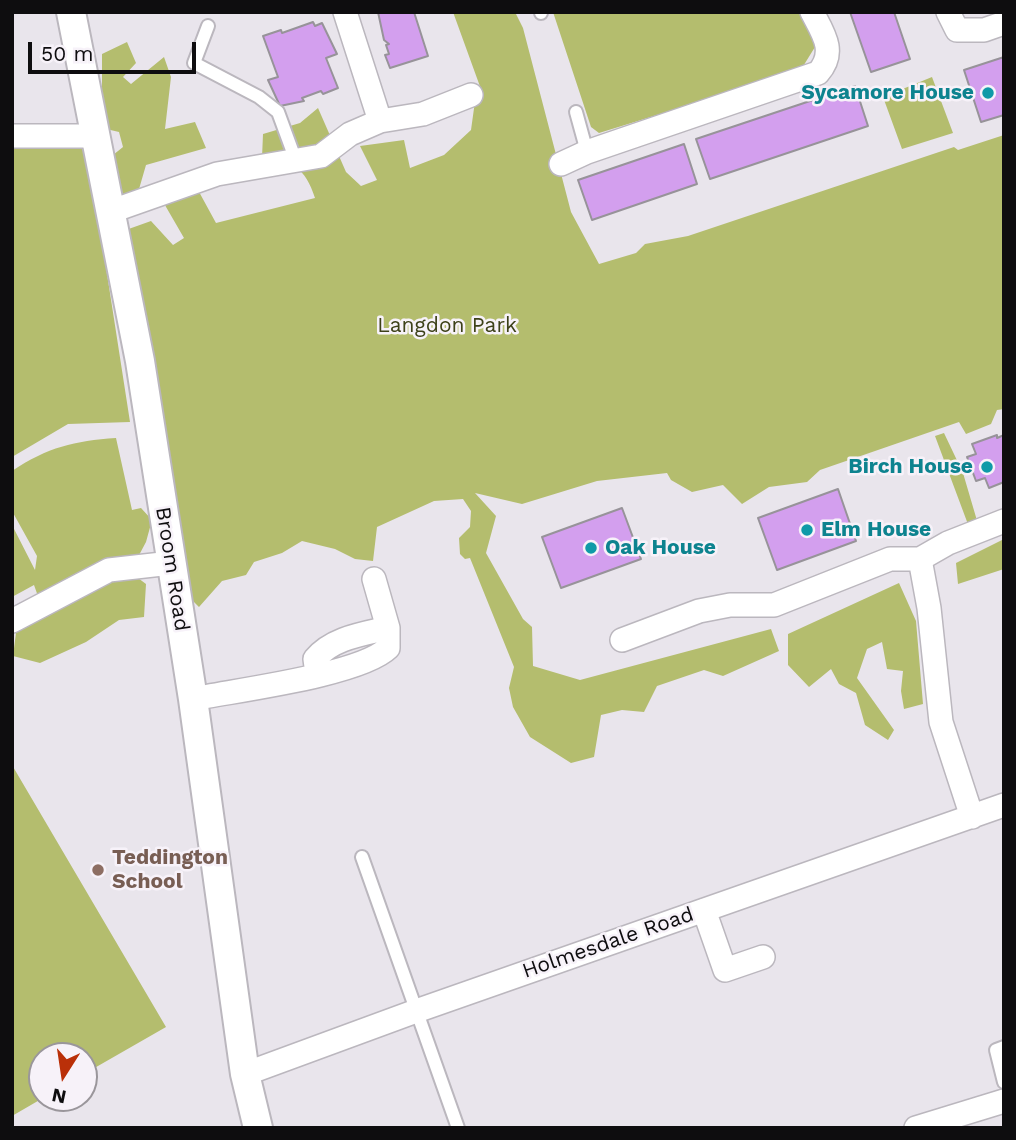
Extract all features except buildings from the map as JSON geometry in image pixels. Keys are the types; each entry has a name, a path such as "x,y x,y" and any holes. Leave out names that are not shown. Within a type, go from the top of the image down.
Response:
{"street":[{"name":"Broom Road","path":"71,12 140,361 193,699 245,1074 258,1128"},
{"path":"345,12 380,121"},
{"path":"561,164 587,152 818,73 825,65 828,44 812,12"},
{"path":"948,12 957,30 966,32 1004,23"},
{"path":"112,211 218,174 321,156 350,134 380,121 423,114 471,95"},
{"path":"12,136 96,136"},
{"path":"622,640 699,611 730,605 774,605 890,559 920,559 948,544 1004,521"},
{"path":"920,559 929,608 941,722 972,817"},
{"path":"12,621 109,570 171,563"},
{"path":"193,699 317,674 315,659 336,642 388,628 374,579"},
{"name":"Holmesdale Road","path":"245,1074 418,1010 1004,805"},
{"path":"704,910 725,970 763,957"},
{"path":"916,1128 1004,1101"}],"lane":[{"path":"208,26 194,63 259,97 278,112 296,161"},
{"path":"576,112 587,152"},
{"path":"362,857 458,1128"},
{"path":"1004,1047 996,1049 1004,1082"}],"green space":[{"name":"Langdon Park","path":"453,12 515,12 523,28 571,212 599,264 636,253 645,244 688,236 954,147 958,150 1004,135 1004,409 997,410 991,424 966,434 959,422 820,470 807,482 769,487 742,504 723,485 692,492 671,480 667,473 597,481 522,504 475,493 496,516 486,553 523,619 532,627 533,666 580,680 771,629 779,651 723,676 704,670 657,686 644,712 622,710 601,715 594,757 571,763 530,737 513,707 509,688 514,667 470,558 465,559 460,554 459,538 470,527 471,511 463,499 434,501 377,527 373,561 355,559 335,549 302,541 282,553 254,562 246,575 222,581 199,607 185,593 123,231 151,221 173,245 184,238 162,200 198,190 216,223 315,198 307,179 296,168 290,164 262,158 263,134 300,123 318,108 346,172 361,186 377,180 360,146 404,140 410,168 444,155 471,130 476,94 482,92"},
{"path":"553,12 802,12 815,47 802,68 780,77 599,133 591,127"},
{"path":"127,42 136,63 123,77 131,84 164,57 171,77 165,129 195,122 206,148 146,165 137,196 115,198 108,159 123,147 119,132 102,128 102,54"},
{"path":"932,77 953,133 902,149 883,97"},
{"path":"12,145 87,145 130,422 68,424 12,457"},
{"path":"944,433 963,473 978,524 969,527 935,436"},
{"path":"116,438 132,510 141,508 152,520 146,542 130,572 146,584 144,617 119,620 86,642 40,663 13,656 16,633 39,599 34,585 12,597 12,525 35,570 37,556 12,511 12,471 38,456 62,447"},
{"path":"1004,539 1004,569 958,584 956,563"},
{"path":"899,583 916,621 923,704 904,709 901,691 903,671 887,669 882,642 867,649 857,678 894,730 888,740 865,725 856,693 839,684 831,669 809,687 788,665 788,634"},
{"path":"12,765 166,1027 98,1066 98,1042 28,1042 28,1107 12,1116"}],"place":[{"name":"Sycamore House","path":"988,93"},
{"name":"Birch House","path":"987,467"},
{"name":"Elm House","path":"807,530"},
{"name":"Oak House","path":"591,548"},
{"name":"Teddington School","path":"98,870"}]}
